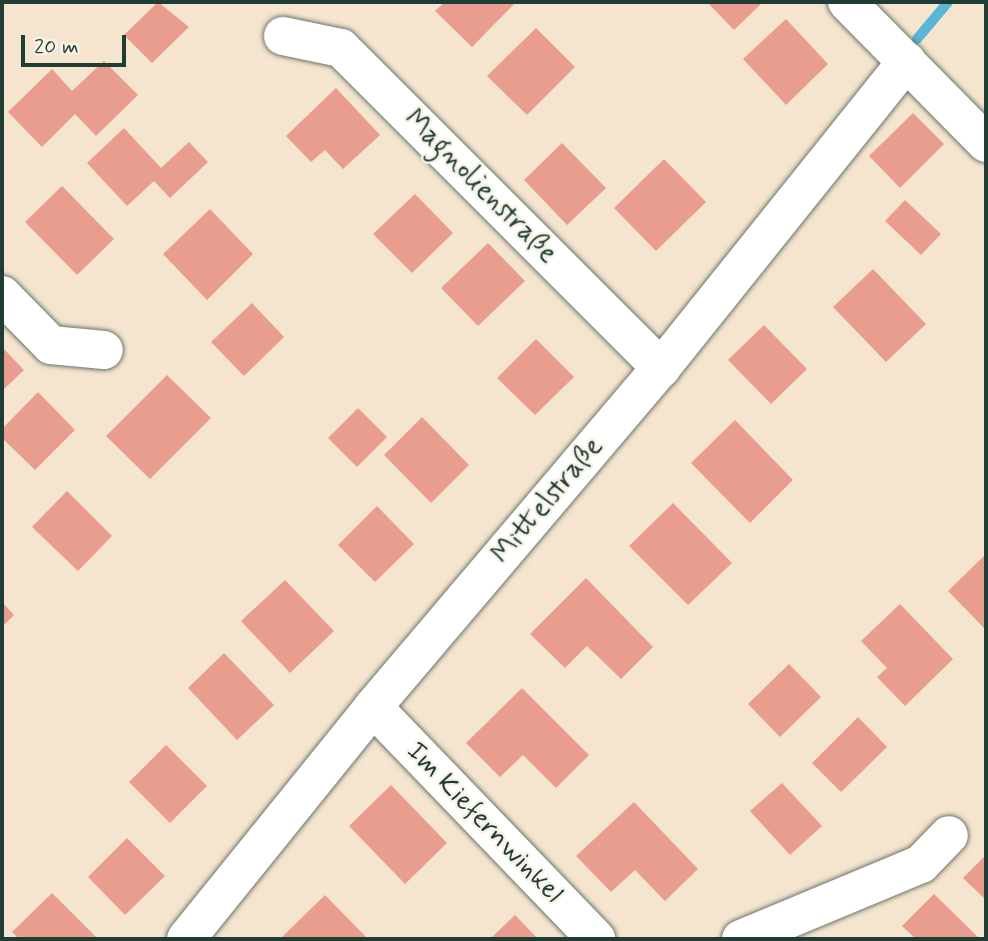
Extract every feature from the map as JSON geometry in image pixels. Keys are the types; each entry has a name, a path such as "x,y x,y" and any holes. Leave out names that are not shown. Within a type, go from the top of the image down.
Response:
{"street":[{"path":"847,2 986,143"},
{"name":"Magnolienstraße","path":"283,36 341,48 661,368"},
{"name":"Mittelstraße","path":"186,939 373,707 661,368 907,61"},
{"path":"2,295 51,345 104,350"},
{"name":"Im Kiefernwinkel","path":"373,707 596,939"},
{"path":"741,939 921,864 949,835"}],"building":[{"path":"158,2 189,27 152,63 124,35"},
{"path":"445,2 516,2 472,47 435,11"},
{"path":"707,2 763,2 734,30"},
{"path":"786,19 828,64 786,105 743,59"},
{"path":"536,28 575,67 527,115 487,76"},
{"path":"104,61 138,95 96,136 75,114 42,147 8,112 52,69 72,91"},
{"path":"336,88 380,135 343,169 325,150 311,162 286,136"},
{"path":"913,113 944,144 900,188 869,156"},
{"path":"124,128 161,168 189,142 208,162 170,198 154,181 127,206 87,163"},
{"path":"562,143 606,188 567,225 524,180"},
{"path":"664,159 706,202 656,251 614,208"},
{"path":"62,186 114,239 77,275 25,222"},
{"path":"415,194 453,233 412,273 373,234"},
{"path":"905,200 941,234 921,255 885,221"},
{"path":"210,209 253,254 207,300 163,254"},
{"path":"488,243 525,281 478,326 441,288"},
{"path":"873,269 926,324 886,362 833,307"},
{"path":"252,303 284,337 244,376 211,342"},
{"path":"764,325 807,369 771,404 728,360"},
{"path":"536,339 574,377 535,415 497,378"},
{"path":"2,347 24,370 2,391"},
{"path":"167,375 211,418 150,479 106,436"},
{"path":"38,392 75,430 35,470 2,438 2,429"},
{"path":"358,408 387,437 357,467 328,438"},
{"path":"422,417 469,465 431,503 384,455"},
{"path":"735,420 793,480 750,523 691,463"},
{"path":"67,491 112,536 78,571 32,527"},
{"path":"673,503 732,563 688,605 629,546"},
{"path":"377,506 414,544 375,582 338,545"},
{"path":"986,556 986,630 948,591"},
{"path":"586,578 653,647 621,679 587,646 565,668 530,634"},
{"path":"285,580 334,631 290,673 241,621"},
{"path":"2,602 14,615 2,627"},
{"path":"900,604 953,659 905,706 877,677 887,668 861,641"},
{"path":"224,653 274,705 237,740 188,688"},
{"path":"789,664 821,697 780,737 748,704"},
{"path":"522,688 589,755 556,788 523,755 500,777 466,743"},
{"path":"858,717 887,747 841,792 812,763"},
{"path":"166,745 207,786 170,823 129,782"},
{"path":"782,783 822,826 790,855 750,811"},
{"path":"391,785 447,843 405,884 349,826"},
{"path":"634,802 698,869 665,901 635,870 611,892 576,856"},
{"path":"127,838 165,876 125,915 88,877"},
{"path":"986,855 986,900 963,878"},
{"path":"52,893 98,939 19,939 12,932"},
{"path":"934,894 980,939 916,939 902,926"},
{"path":"325,895 368,939 280,939"},
{"path":"515,915 538,939 490,939"}],"waterway":[{"path":"917,39 948,2"}]}
